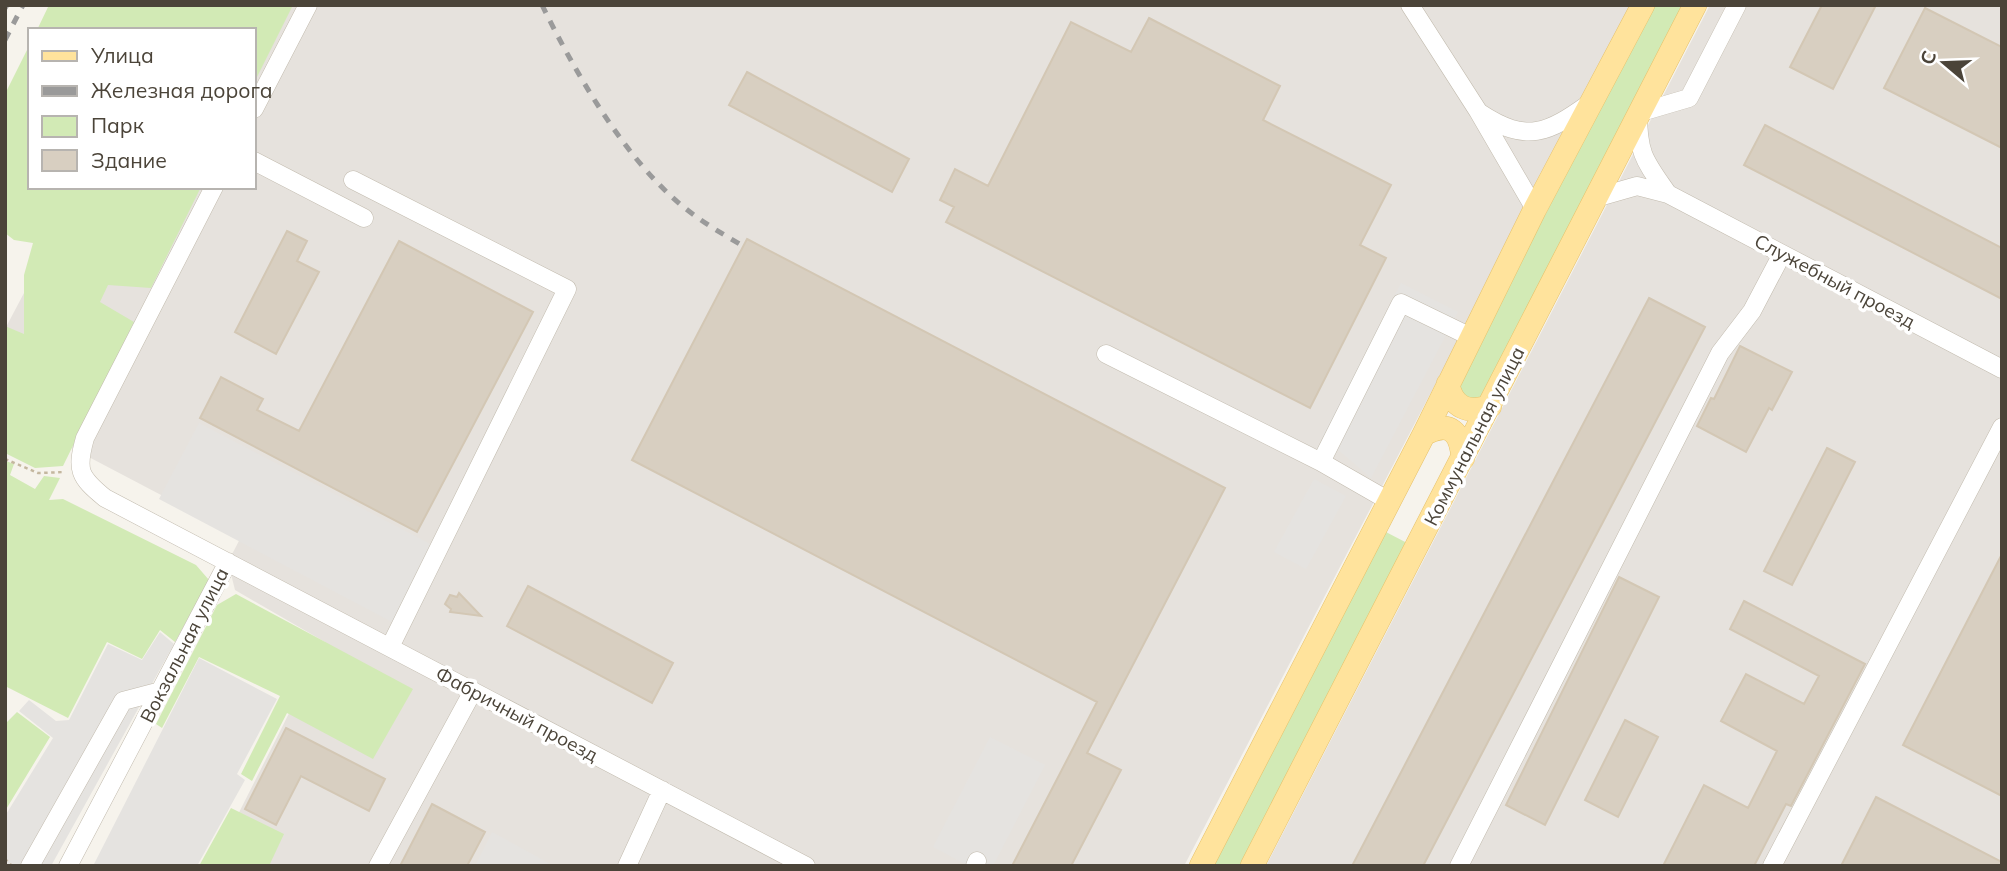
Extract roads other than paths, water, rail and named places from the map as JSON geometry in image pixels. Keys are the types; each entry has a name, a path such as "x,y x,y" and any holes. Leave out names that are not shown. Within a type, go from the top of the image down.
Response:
{"main road":[{"path":"1201,866 1390,501 1535,209 1643,5"},
{"name":"Коммунальная улица","path":"1252,866 1695,5"},
{"path":"1448,384 1456,404 1468,411 1490,406"},
{"path":"1424,434 1435,429 1450,429 1461,442 1463,458"}],"street":[{"path":"256,106 308,5"},
{"path":"1410,5 1478,111 1535,209"},
{"path":"1638,113 1689,98 1737,5"},
{"path":"1478,111 1513,131 1527,132 1546,130 1563,122 1593,101"},
{"name":"Служебный проезд","path":"1638,113 1638,142 1646,164 1668,194"},
{"path":"256,162 364,218"},
{"path":"353,180 567,289 390,648"},
{"name":"Служебный проезд","path":"1595,198 1637,186 1668,194 2002,369"},
{"name":"Вокзальная улица","path":"68,866 228,562 105,498 89,485 80,471 79,457 85,438 213,189"},
{"path":"1459,866 1720,353 1752,311 1782,254"},
{"path":"1321,462 1401,303 1471,337"},
{"path":"1106,354 1321,462 1390,501"},
{"path":"1773,866 2002,427"},
{"name":"Фабричный проезд","path":"228,562 806,866"},
{"path":"30,866 123,701 161,691"},
{"path":"378,866 473,691"},
{"path":"627,866 662,790"}],"railway":[{"path":"5,40 23,5"},
{"path":"542,5 585,85 639,162 688,210 743,246"}]}
